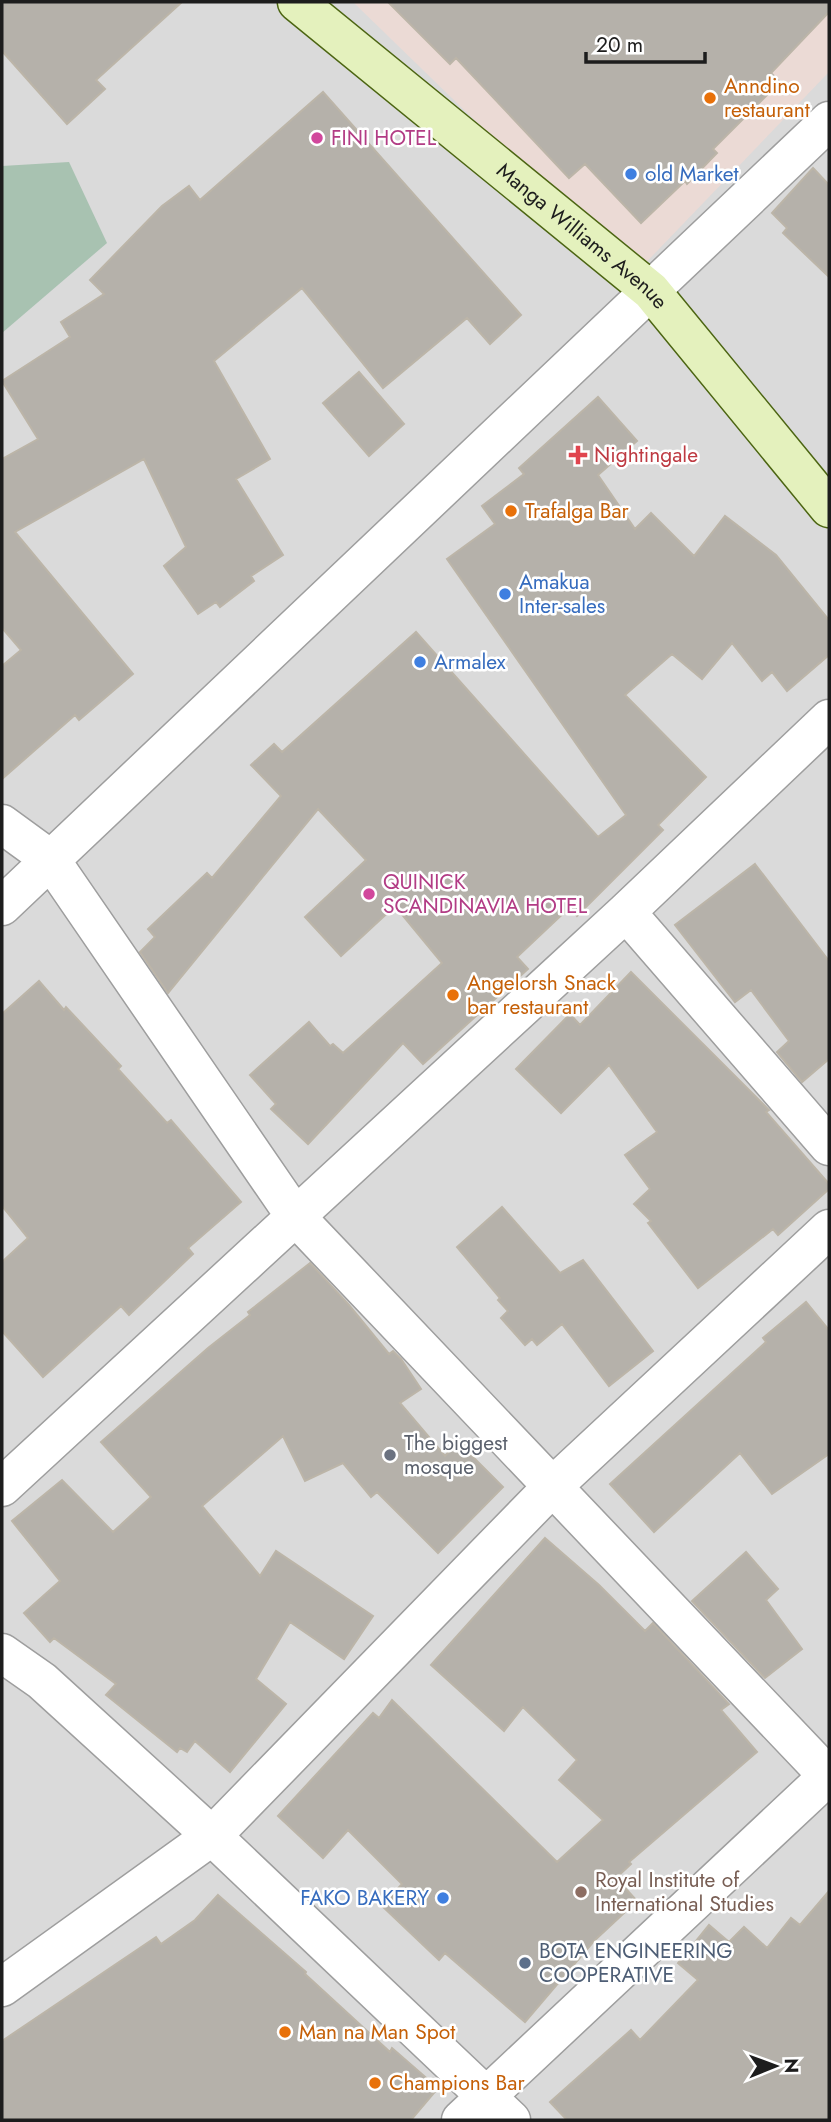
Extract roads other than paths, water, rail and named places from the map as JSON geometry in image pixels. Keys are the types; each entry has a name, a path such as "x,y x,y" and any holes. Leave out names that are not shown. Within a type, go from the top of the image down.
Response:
{"main road":[{"name":"Manga Williams Avenue","path":"297,2 651,291 829,508"}],"street":[{"path":"2,905 829,121"},
{"path":"2,1487 626,912 829,719"},
{"path":"2,824 50,859 295,1216 829,1776 486,2112 212,1836 42,1681 2,1653"},
{"path":"626,912 829,1146"},
{"path":"2,1987 212,1836 553,1486 829,1229"}],"place":[{"name":"Anndino restaurant","path":"710,98"},
{"name":"FINI HOTEL","path":"317,138"},
{"name":"old Market","path":"631,174"},
{"name":"Nightingale","path":"578,455"},
{"name":"Trafalga Bar","path":"511,511"},
{"name":"Amakua Inter-sales","path":"505,594"},
{"name":"Armalex","path":"420,662"},
{"name":"QUINICK SCANDINAVIA HOTEL","path":"369,894"},
{"name":"Angelorsh Snack bar restaurant","path":"453,995"},
{"name":"The biggest mosque","path":"390,1455"},
{"name":"Royal Institute of International Studies","path":"581,1892"},
{"name":"FAKO BAKERY","path":"443,1898"},
{"name":"BOTA ENGINEERING COOPERATIVE","path":"525,1963"},
{"name":"Man na Man Spot","path":"285,2032"},
{"name":"Champions Bar","path":"375,2083"}]}
